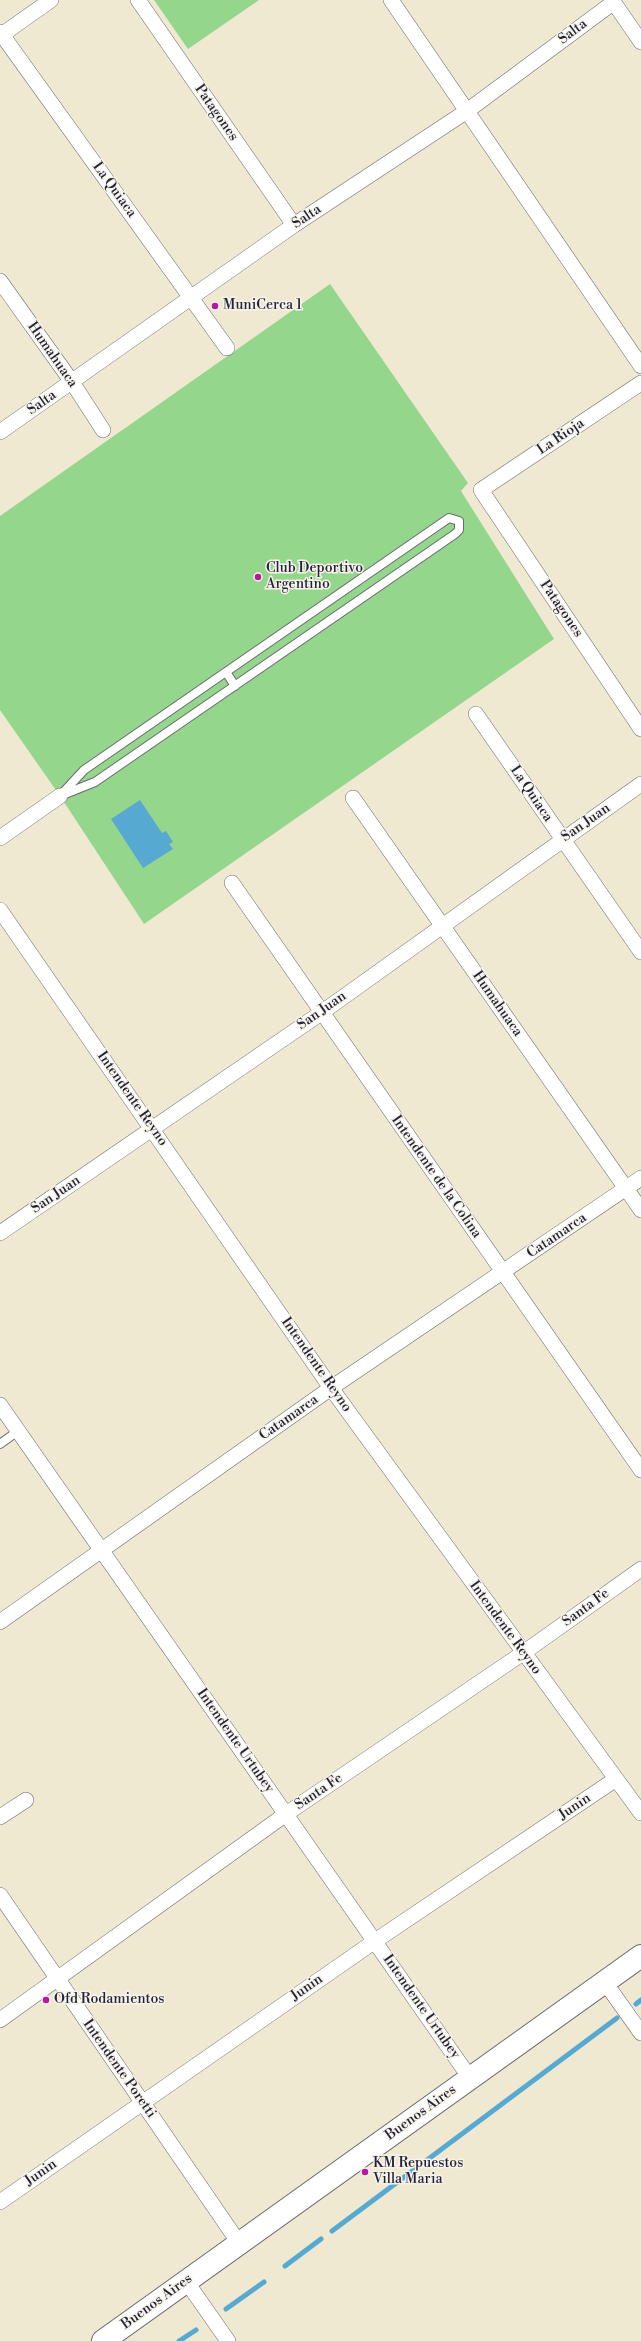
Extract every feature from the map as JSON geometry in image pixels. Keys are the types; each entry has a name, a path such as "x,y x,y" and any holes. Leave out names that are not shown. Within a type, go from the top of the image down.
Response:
{"main road":[{"name":"Buenos Aires","path":"103,2341 604,1981 641,1956"}],"street":[{"path":"1,34 51,0"},
{"name":"Patagones","path":"138,0 294,225"},
{"path":"391,0 641,366"},
{"path":"613,1 641,42"},
{"name":"Salta","path":"0,432 294,225 467,111 613,1"},
{"name":"La Quiaca","path":"1,34 227,348"},
{"name":"Humahuaca","path":"0,282 72,382 103,430"},
{"name":"La Rioja","path":"481,490 641,383"},
{"name":"Patagones","path":"481,490 641,728"},
{"name":"La Quiaca","path":"476,714 641,952"},
{"name":"San Juan","path":"0,1233 321,1013 562,839 641,784"},
{"path":"0,838 60,796"},
{"name":"Humahuaca","path":"353,798 641,1210"},
{"name":"Intendente de la Colina","path":"232,883 502,1273 641,1470"},
{"name":"Intendente Reyno","path":"0,910 332,1388 523,1653 641,1813"},
{"name":"Catamarca","path":"0,1622 332,1388 641,1178"},
{"name":"Intendente Urtubey","path":"0,1405 470,2078"},
{"name":"Santa Fe","path":"0,2020 286,1814 523,1653 641,1569"},
{"name":"Junin","path":"0,2202 375,1941 616,1779"},
{"path":"0,1817 26,1800"},
{"name":"Intendente Poretti","path":"0,1895 239,2243"},
{"path":"604,1981 641,2033"},
{"path":"186,2281 228,2341"}],"lane":[{"path":"454,518 458,521 459,530 455,534 95,782 60,796 84,770 445,520 454,518"},
{"path":"226,672 235,686"},
{"path":"0,1444 18,1431"}],"green space":[{"path":"154,0 259,0 188,49"},
{"name":"Club Deportivo Argentino","path":"330,284 468,483 461,491 554,639 144,924 60,796 0,710 0,516"}],"water":[{"path":"140,800 162,833 166,831 173,842 169,844 173,849 143,868 111,819"}],"waterway":[{"path":"636,2004 641,2000"},
{"path":"332,2231 617,2018"},
{"path":"285,2266 321,2239"},
{"path":"226,2309 264,2282"},
{"path":"179,2341 196,2330"}],"place":[{"name":"MuniCerca 1","path":"215,306"},
{"name":"Club Deportivo Argentino","path":"258,577"},
{"name":"Ofd Rodamientos","path":"46,2000"},
{"name":"KM Repuestos Villa Maria","path":"365,2172"}]}
